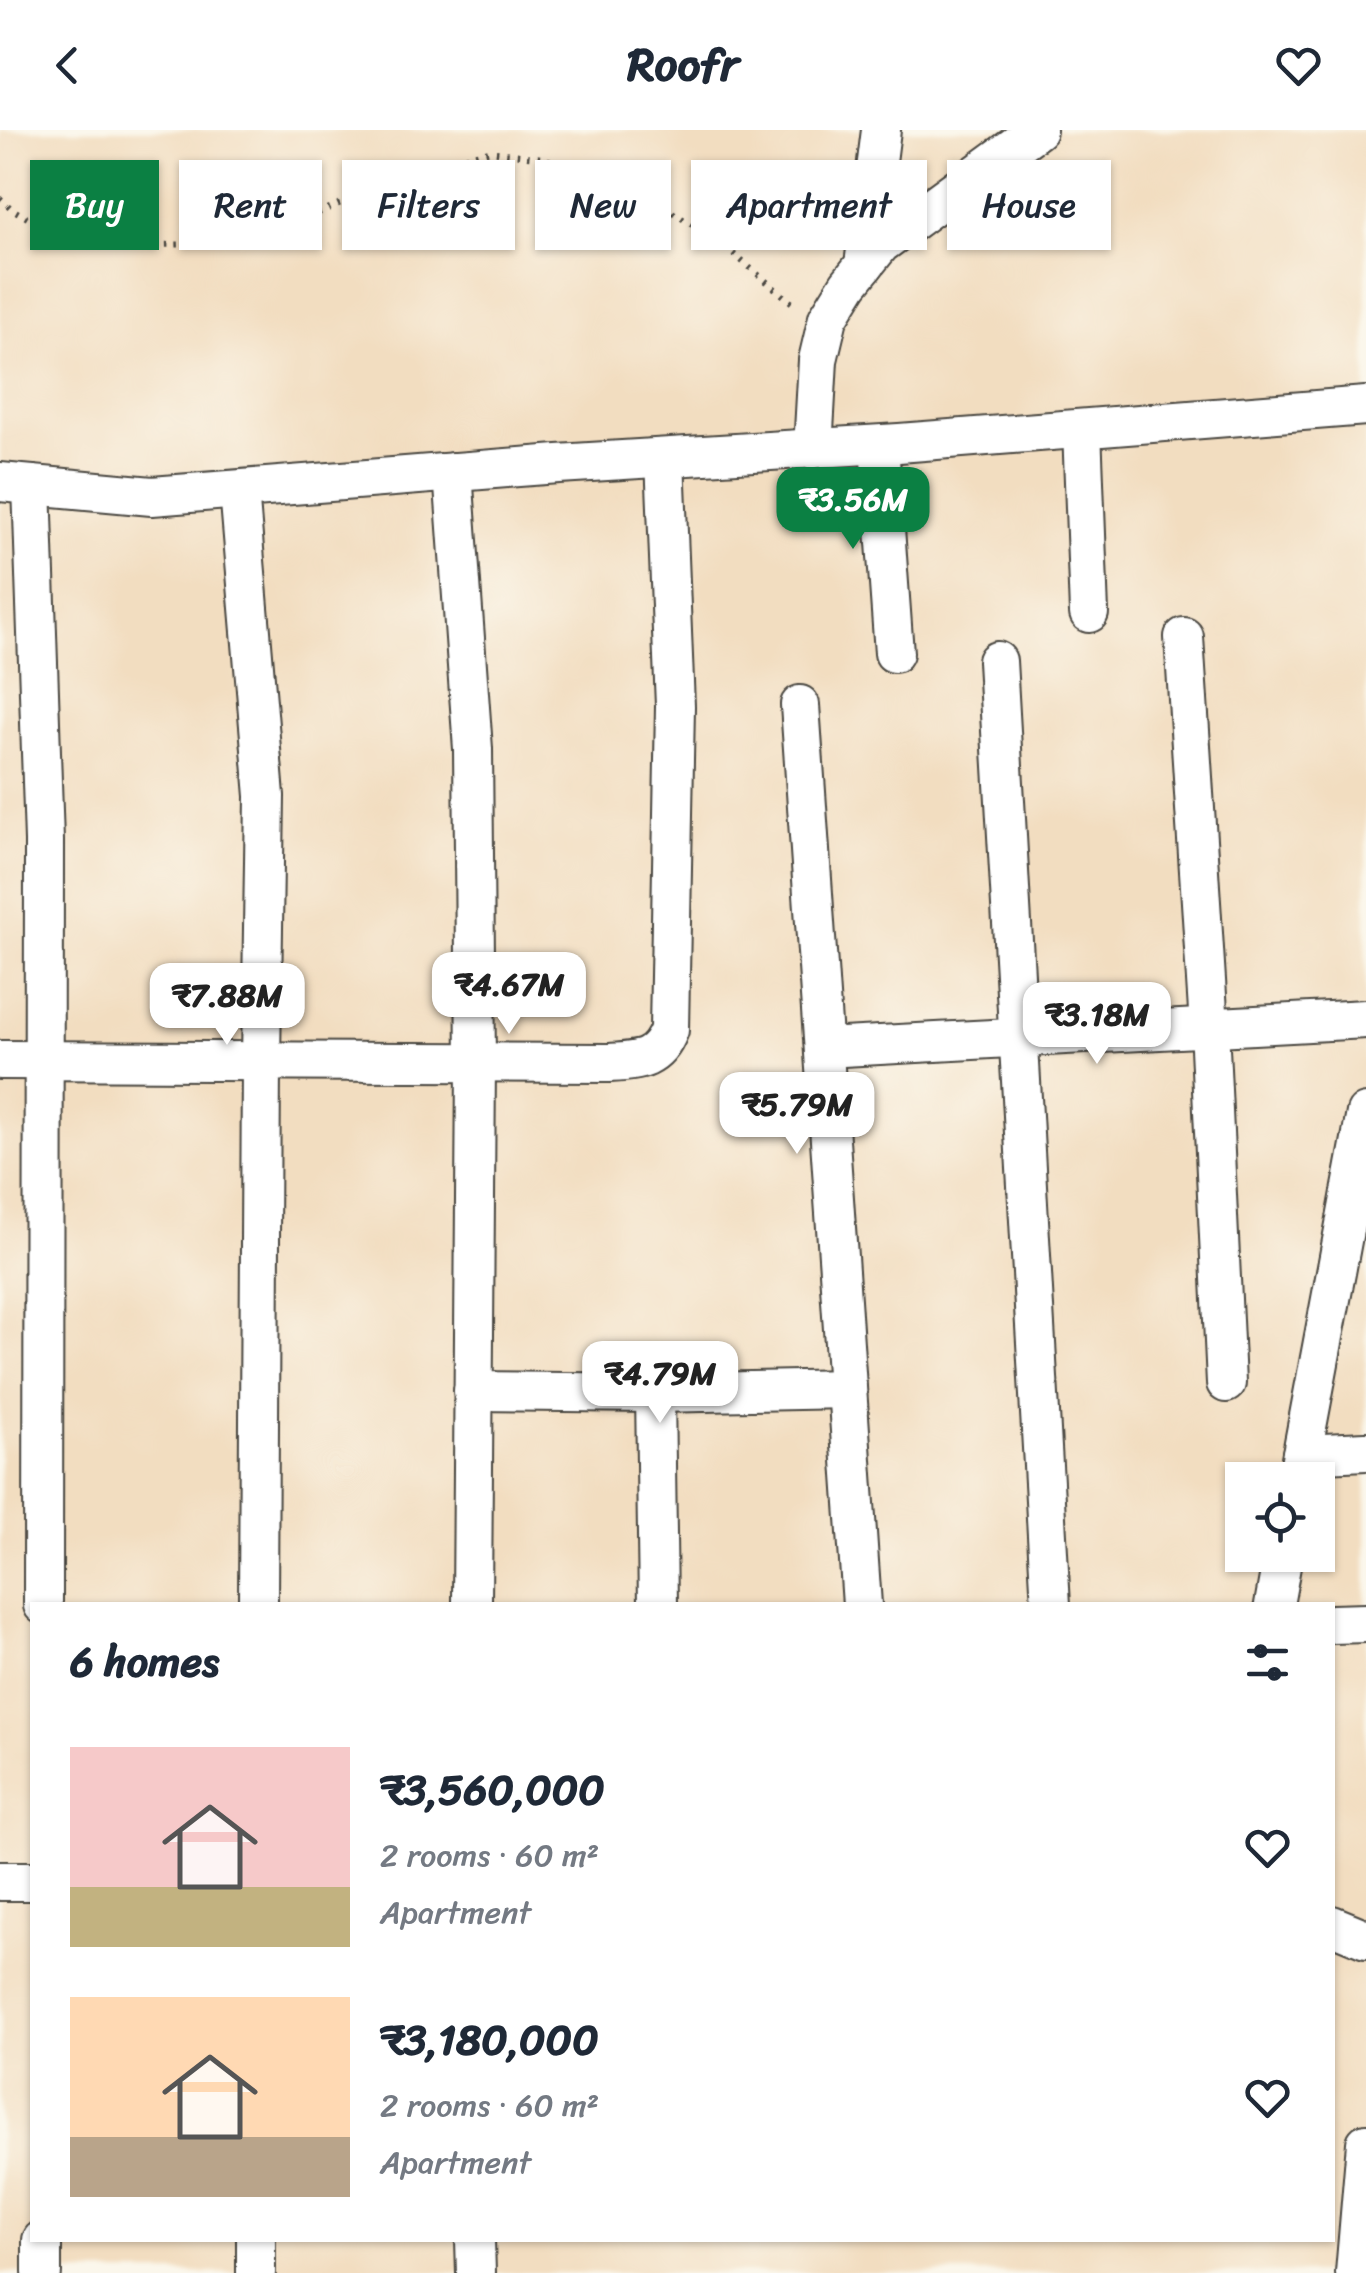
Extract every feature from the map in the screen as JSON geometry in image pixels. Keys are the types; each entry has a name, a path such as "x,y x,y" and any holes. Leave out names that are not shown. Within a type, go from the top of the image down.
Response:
{"street":[{"path":"864,265 882,130"},
{"path":"813,449 818,360 828,318 849,284 881,244 1037,130"},
{"path":"43,1602 44,840 16,484 152,496 1366,406"},
{"path":"1082,429 1089,613"},
{"path":"879,445 894,654"},
{"path":"0,1060 609,1063 653,1054 664,1044 668,1030 675,706 665,458"},
{"path":"453,472 473,749 476,1062 472,1602"},
{"path":"239,490 265,796 258,1602"},
{"path":"1184,637 1209,1027 1226,1383"},
{"path":"997,661 1051,1602"},
{"path":"800,705 862,1602"},
{"path":"824,1048 1366,1019"},
{"path":"1301,1462 1366,1113"},
{"path":"473,1391 847,1389"},
{"path":"655,1393 658,1602"},
{"path":"1321,1462 1366,1451"},
{"path":"1275,1602 1280,1572"},
{"path":"1335,1624 1366,1623"},
{"path":"0,1881 30,1881"},
{"path":"1335,1926 1366,1939"},
{"path":"1355,2273 1366,2143"},
{"path":"42,2242 42,2273"},
{"path":"256,2242 256,2273"},
{"path":"475,2242 476,2273"}],"path":[{"path":"0,198 62,238 121,246 199,244 270,234 442,162 489,151 543,158 636,188 720,242 825,331"}]}
